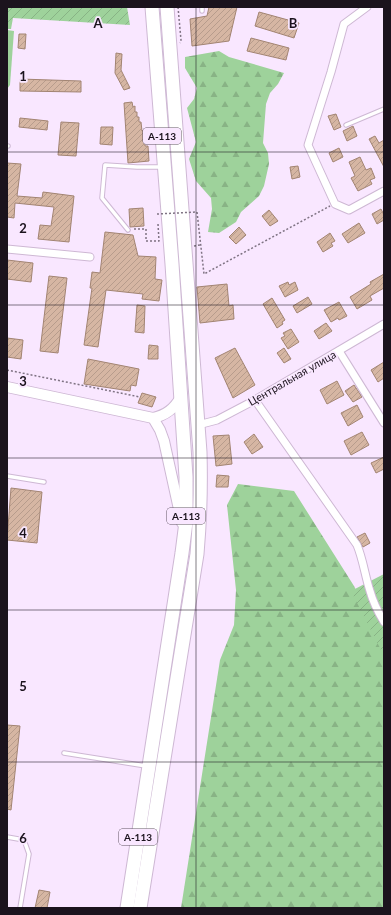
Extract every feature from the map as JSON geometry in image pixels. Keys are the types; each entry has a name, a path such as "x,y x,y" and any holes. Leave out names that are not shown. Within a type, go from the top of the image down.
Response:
{"highway":[{"name":"А-113","path":"127,908 184,538 186,504 186,477 181,397 152,7"},
{"name":"А-113","path":"140,908 197,554 201,491 198,425 166,7"}],"street":[{"path":"367,7 344,24 331,72 308,145 335,204 349,210 384,191"},
{"path":"7,249 90,257"},
{"name":"Центральная улица","path":"198,425 217,420 255,400 384,324"},
{"path":"339,350 384,424"},
{"path":"7,387 153,418 161,416 171,410 181,397"},
{"path":"255,400 357,545 370,590 376,607 384,622"},
{"path":"153,418 164,441 181,517 184,538"}],"lane":[{"path":"346,125 384,109"},
{"path":"128,230 102,198 105,165 136,168 165,166"},
{"path":"7,476 44,482"},
{"path":"64,753 149,767"},
{"path":"7,837 24,840 29,854 20,908"}],"path":[{"path":"157,214 197,212 204,274 335,204"},
{"path":"128,230 146,229 146,241 159,241 158,221"},
{"path":"7,370 140,398"}],"green space":[{"path":"7,7 127,7 130,25 13,18 11,29 7,29"},
{"path":"7,30 14,31 10,85 7,89"},
{"path":"219,51 229,57 284,73 278,84 270,93 266,104 263,143 268,153 269,164 264,186 259,196 241,212 236,222 219,233 208,232 212,209 211,198 196,181 189,159 196,142 187,108 194,99 197,88 185,68 185,57"},
{"path":"238,484 294,491 354,586 384,645 384,908 181,908 220,660 234,625 236,590 227,505"},
{"path":"384,574 384,656 351,591"}],"building":[{"path":"209,7 237,7 229,41 192,46 190,19 207,16"},
{"path":"259,12 299,23 294,38 255,26"},
{"path":"19,34 26,34 25,49 18,48"},
{"path":"251,38 289,48 286,60 247,51"},
{"path":"116,53 122,54 121,70 130,88 124,90 115,73"},
{"path":"20,79 81,81 81,92 20,91"},
{"path":"132,102 133,107 135,106 135,112 137,112 137,117 139,117 139,122 141,122 142,131 144,130 145,146 148,146 149,161 128,163 124,103"},
{"path":"336,114 341,127 334,130 328,116"},
{"path":"20,118 48,121 47,130 19,127"},
{"path":"61,122 79,123 76,156 58,155"},
{"path":"353,126 357,136 347,141 343,131"},
{"path":"101,127 113,127 112,145 100,144"},
{"path":"375,136 379,143 384,140 384,167 369,139"},
{"path":"339,148 343,157 333,162 329,153"},
{"path":"360,157 366,170 371,168 375,178 370,180 372,184 358,191 351,178 355,176 349,162"},
{"path":"7,163 21,164 17,196 42,198 43,192 74,196 69,242 38,239 40,225 51,226 54,207 15,203 14,218 7,217"},
{"path":"298,166 300,177 292,179 290,167"},
{"path":"143,208 144,226 130,227 129,209"},
{"path":"381,209 384,215 384,220 377,224 372,214"},
{"path":"269,210 278,221 270,226 262,216"},
{"path":"359,223 365,233 348,243 342,234"},
{"path":"239,227 246,235 236,244 229,237"},
{"path":"105,232 133,235 138,256 156,257 155,279 162,280 159,301 142,299 143,294 106,290 98,347 84,345 92,288 90,288 92,272 100,273"},
{"path":"330,233 335,241 331,243 333,246 323,252 317,242"},
{"path":"7,260 33,263 31,282 7,279"},
{"path":"384,274 384,288 370,296 372,300 357,309 350,297 371,284 370,282"},
{"path":"49,276 67,278 58,353 40,351"},
{"path":"288,282 289,285 295,282 298,290 285,297 279,286"},
{"path":"227,284 229,306 233,305 234,319 200,323 197,287"},
{"path":"308,297 312,304 297,313 293,306"},
{"path":"272,298 285,320 282,322 283,324 277,328 263,304"},
{"path":"339,302 347,316 339,320 338,318 331,322 324,310"},
{"path":"137,305 145,306 144,333 135,332"},
{"path":"326,323 332,331 319,339 314,331"},
{"path":"291,329 299,342 288,349 281,338 285,336 283,333"},
{"path":"7,338 23,340 21,359 7,357"},
{"path":"149,345 158,346 158,359 148,359"},
{"path":"235,348 255,385 233,398 215,358"},
{"path":"284,348 291,359 284,363 277,353"},
{"path":"88,359 139,369 136,386 131,385 130,391 84,384"},
{"path":"384,362 384,378 378,382 371,370"},
{"path":"337,381 344,395 327,404 320,390"},
{"path":"354,385 362,397 353,402 345,391"},
{"path":"142,393 156,397 152,407 138,403"},
{"path":"357,405 363,417 348,426 341,413"},
{"path":"362,432 369,445 351,455 344,441"},
{"path":"254,434 263,447 252,454 244,442"},
{"path":"229,435 232,464 216,466 213,436"},
{"path":"384,457 384,469 376,473 371,463"},
{"path":"217,475 229,476 228,487 216,487"},
{"path":"11,488 42,492 37,543 7,540"},
{"path":"365,533 370,543 363,547 357,537"},
{"path":"7,725 20,726 11,810 7,809"},
{"path":"39,890 50,892 47,908 35,908"}]}
